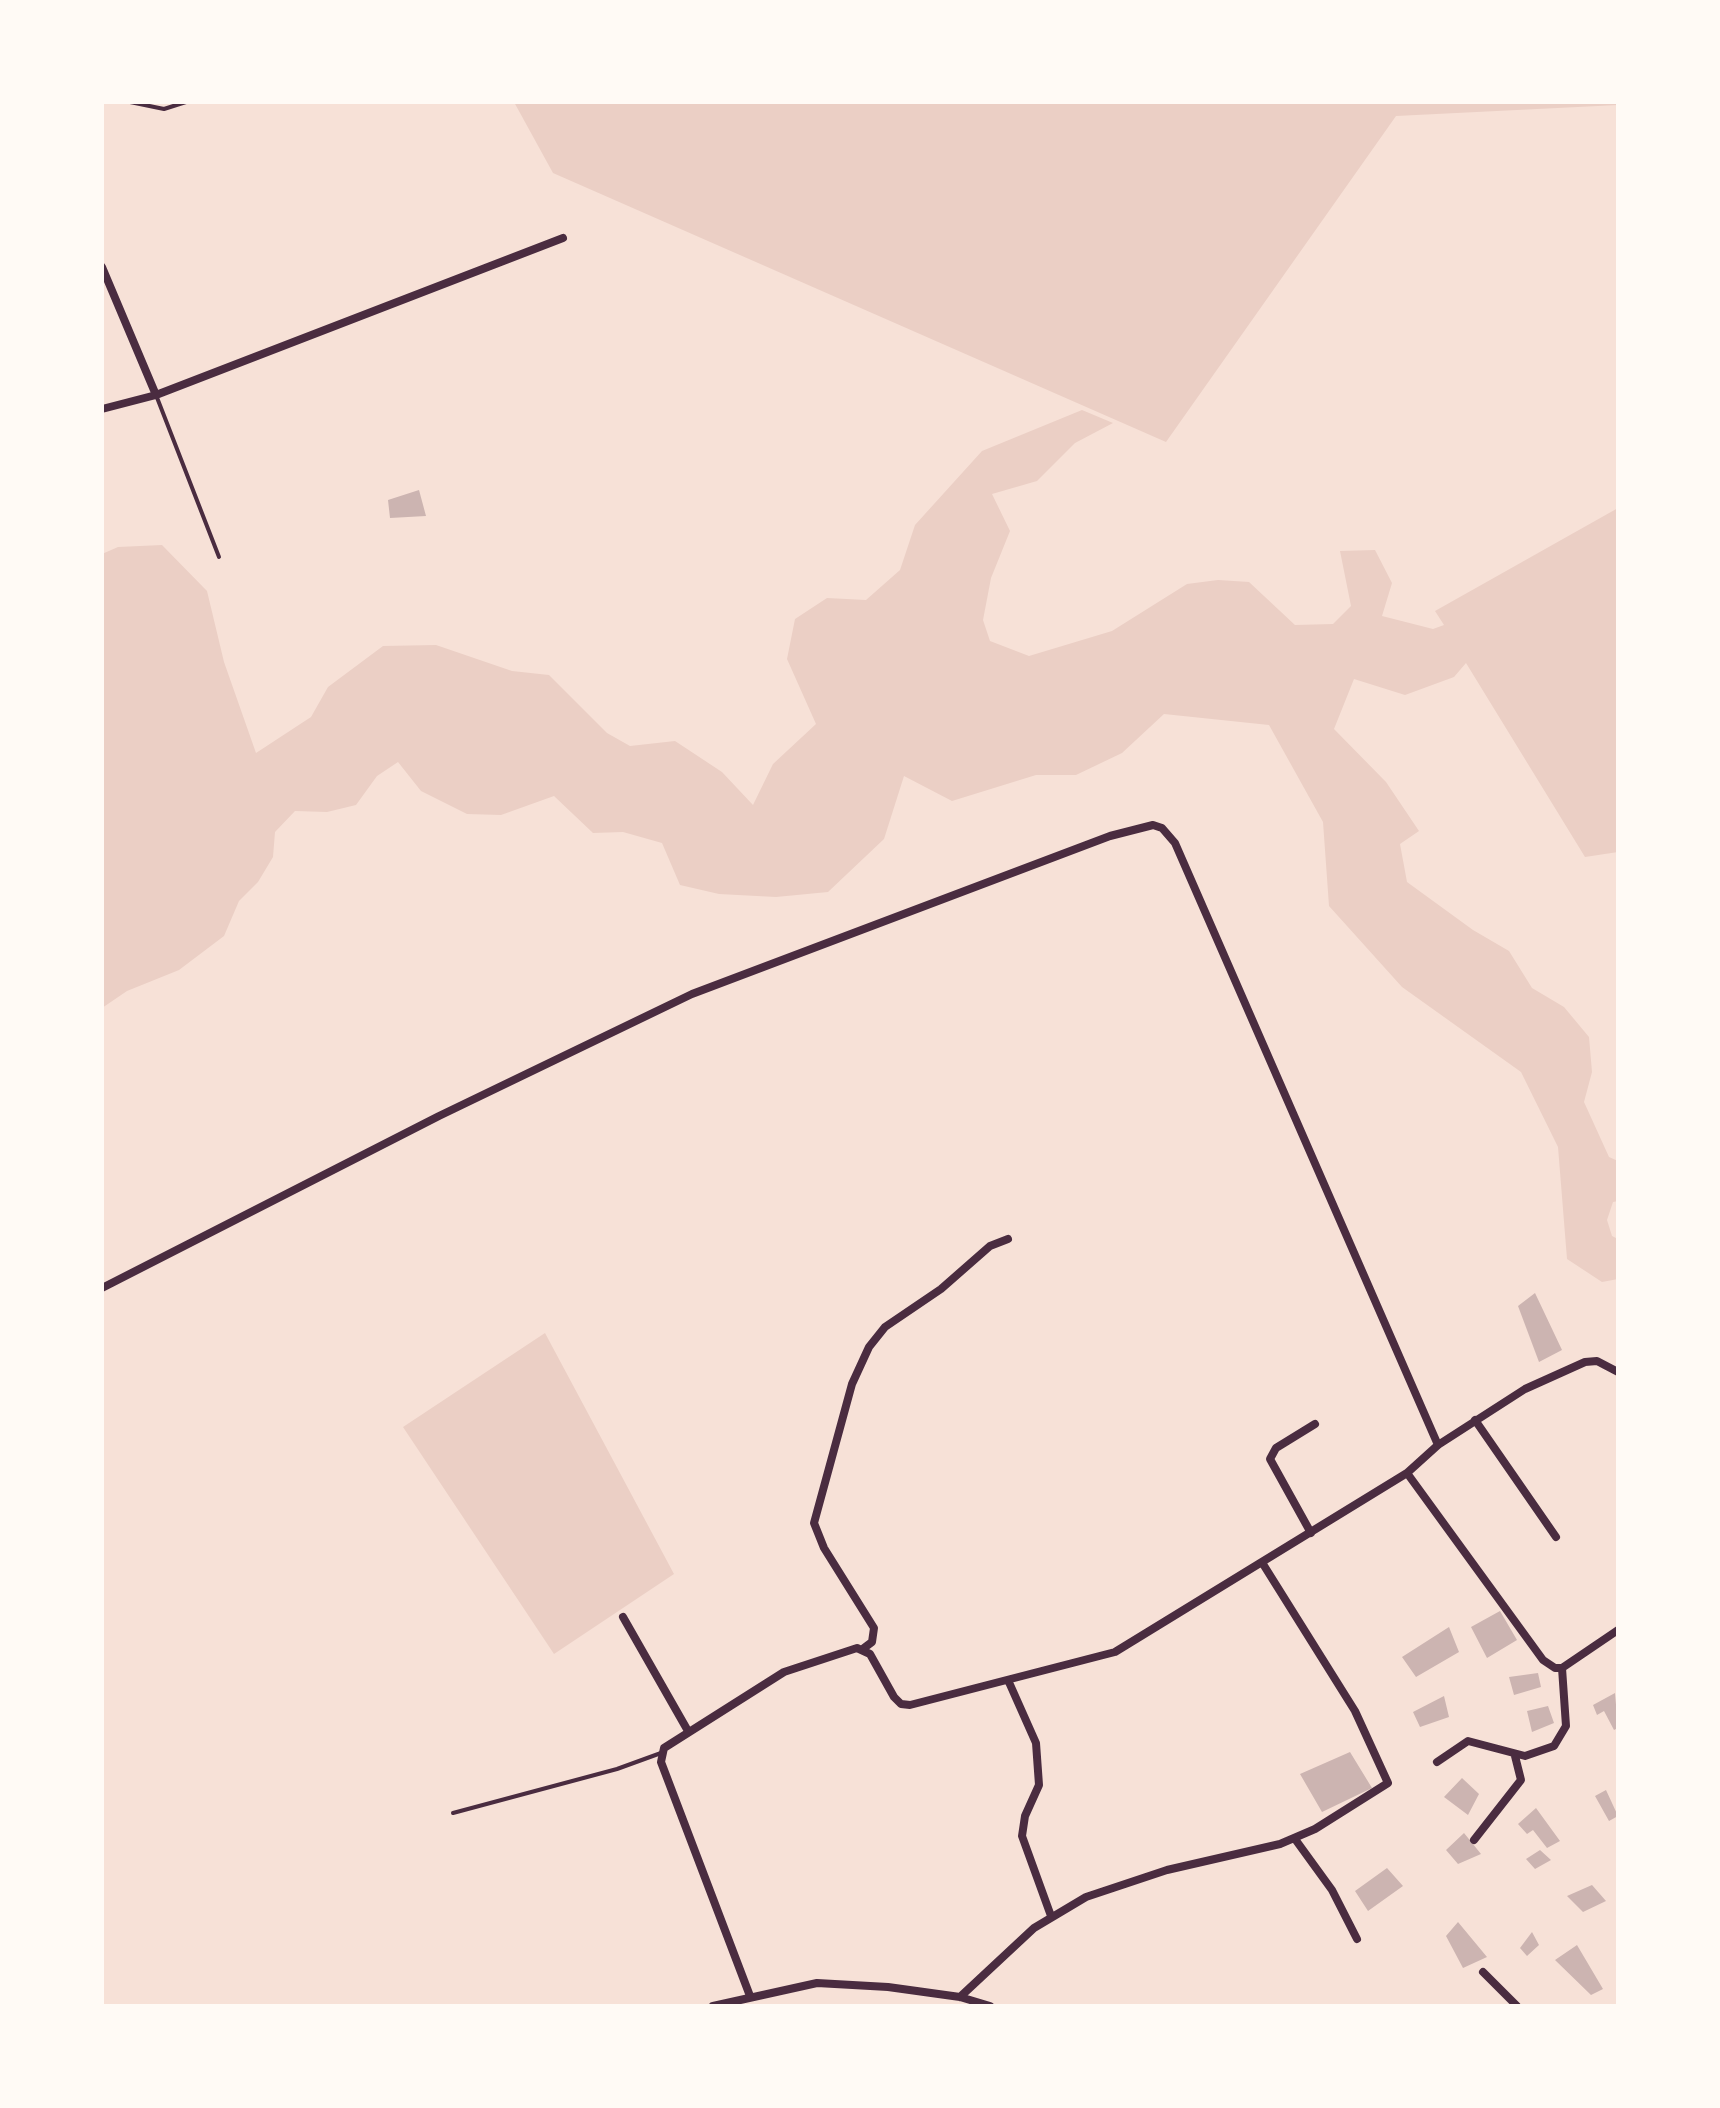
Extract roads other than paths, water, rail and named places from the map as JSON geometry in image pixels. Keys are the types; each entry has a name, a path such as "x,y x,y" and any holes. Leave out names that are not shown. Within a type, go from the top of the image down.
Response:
{"street":[{"path":"102,409 156,395 563,238"},
{"path":"102,267 156,395"},
{"path":"102,1288 439,1116 692,994 1110,836 1153,825 1162,828 1175,843 1438,1445"},
{"path":"750,1996 661,1753 688,1731 784,1672 807,1662 864,1648 872,1642 874,1628 824,1548 814,1523 852,1384 869,1347 885,1327 941,1289 990,1246 1008,1239"},
{"path":"864,1648 901,1704 910,1705 1115,1652 1407,1473 1438,1445 1525,1389 1573,1366 1597,1361 1618,1372"},
{"path":"1475,1420 1556,1537"},
{"path":"1311,1533 1270,1459 1276,1448 1315,1424"},
{"path":"1407,1473 1543,1660 1555,1668 1562,1668 1618,1630"},
{"path":"960,1997 1051,1916 1115,1885 1295,1839 1378,1792 1388,1783 1333,1674 1263,1564"},
{"path":"623,1617 688,1731"},
{"path":"1437,1762 1468,1741 1515,1756 1541,1753 1562,1738 1567,1706 1562,1668"},
{"path":"1008,1680 1036,1743 1039,1785 1025,1816 1022,1836 1051,1916"},
{"path":"1474,1840 1521,1780 1515,1756"},
{"path":"1295,1839 1332,1890 1357,1939"},
{"path":"1483,1972 1517,2006"},
{"path":"715,2006 817,1983 888,1987 960,1997 990,2006"}],"lane":[{"path":"130,102 164,109 186,102"},
{"path":"156,395 219,557"},
{"path":"453,1813 617,1769 661,1753"}]}
